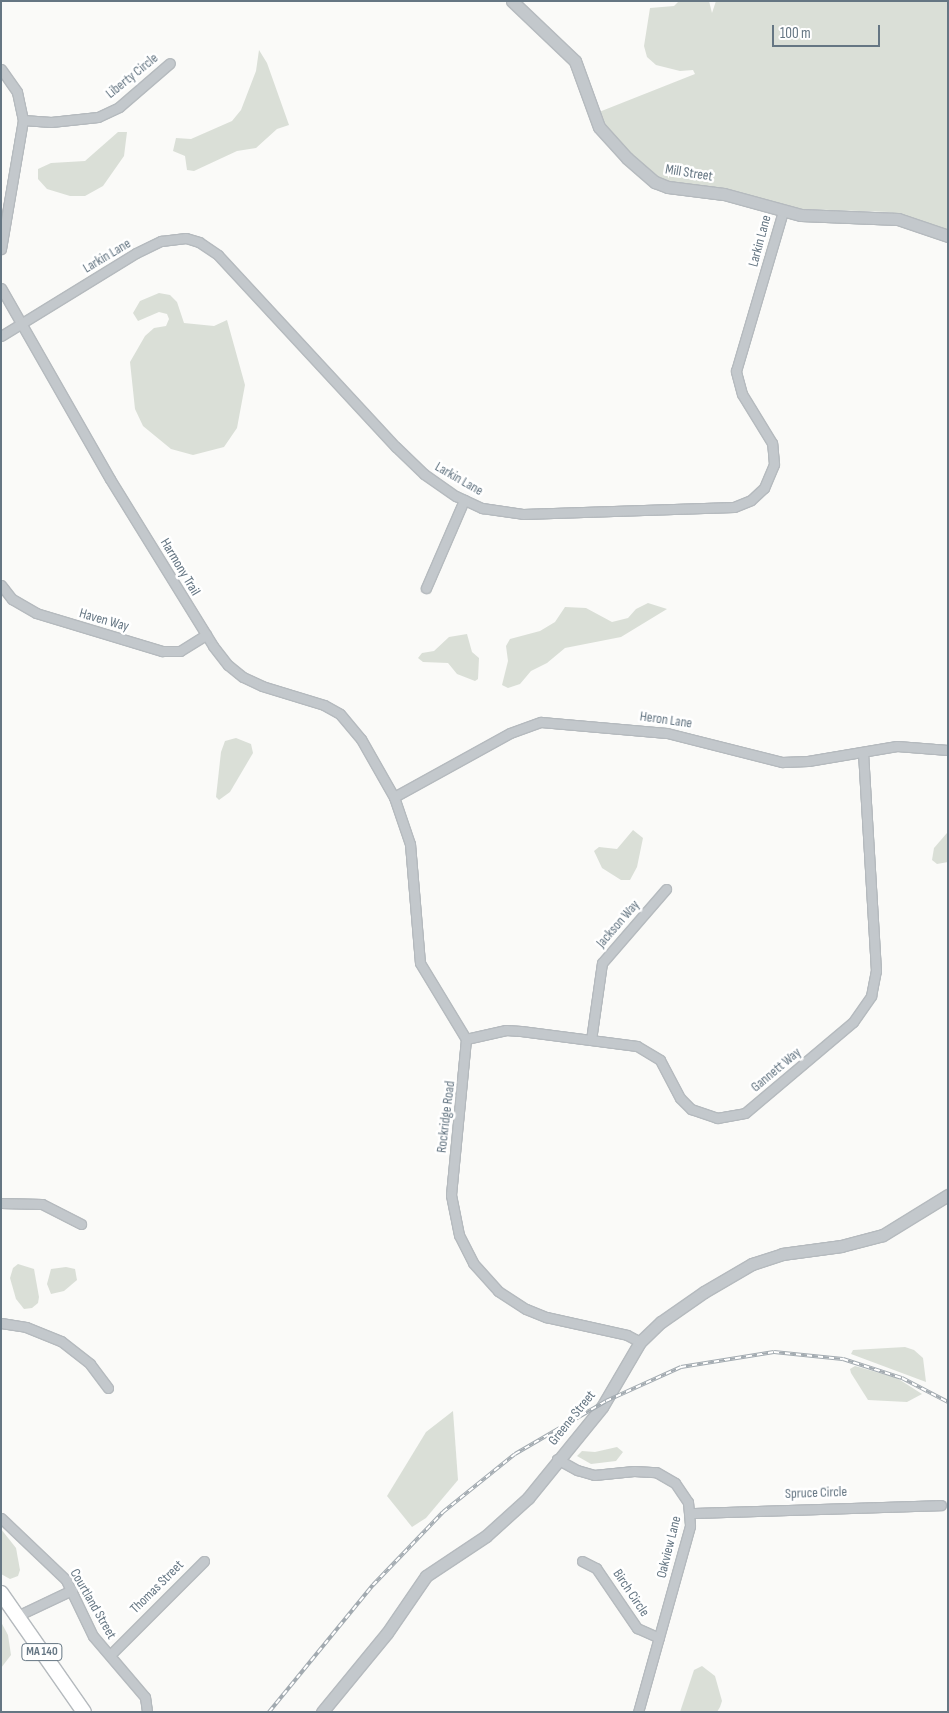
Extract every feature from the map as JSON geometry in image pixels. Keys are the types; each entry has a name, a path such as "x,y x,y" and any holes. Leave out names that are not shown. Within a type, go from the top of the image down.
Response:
{"main road":[{"name":"MA 140","path":"1,1593 84,1712"}],"street":[{"name":"Mill Street","path":"512,1 575,61 599,127 647,178 668,187 708,190 782,211 825,218 888,217 948,236"},
{"name":"Liberty Circle","path":"23,120 51,122 98,117 119,107 170,62"},
{"path":"1,69 17,92 23,120 1,249"},
{"name":"Larkin Lane","path":"20,324 161,241 175,238 199,242 218,255 424,474 464,500 482,508 523,514 734,507 757,495 772,473 774,452 767,433 742,394 736,371 782,211"},
{"name":"Harmony Trail","path":"1,288 20,324 206,636 228,665 243,677 262,686 324,704 340,714 361,739 394,797"},
{"path":"1,336 20,324"},
{"path":"426,588 464,500"},
{"name":"Haven Way","path":"1,585 12,599 36,613 162,651 180,651 206,636"},
{"name":"Heron Lane","path":"394,797 510,733 542,722 571,722 668,733 782,762 863,753 897,746 948,750"},
{"name":"Gannett Way","path":"466,1039 513,1030 636,1046 650,1052 663,1065 685,1104 708,1117 726,1119 754,1106 861,1014 871,996 876,971 863,753"},
{"path":"394,797 410,844 420,963 466,1039"},
{"name":"Jackson Way","path":"591,1040 602,963 666,889"},
{"name":"Rockridge Road","path":"466,1039 466,1068 451,1182 455,1221 465,1248 489,1283 516,1304 546,1317 627,1335 640,1342"},
{"name":"Greene Street","path":"322,1712 387,1633 426,1576 480,1540 519,1508 557,1459 602,1408 640,1342 672,1314 739,1270 771,1257 841,1246 883,1235 948,1195"},
{"path":"1,1203 42,1204 81,1224"},
{"path":"1,1323 26,1326 61,1341 90,1364 108,1388"},
{"name":"Oakview Lane","path":"557,1459 577,1470 594,1475 634,1470 665,1476 682,1492 691,1513 638,1712"},
{"name":"Spruce Circle","path":"691,1513 941,1505"},
{"name":"Courtland Street","path":"1,1518 61,1574 72,1590 91,1632 146,1697 147,1712"},
{"name":"Birch Circle","path":"582,1560 600,1573 632,1623 659,1638"},
{"name":"Thomas Street","path":"110,1655 204,1561"},
{"path":"17,1616 72,1590"}],"shaded area":[{"path":"679,1 709,1 712,13 716,1 948,1 948,231 889,212 801,209 724,188 671,185 655,178 607,130 599,112 695,74 693,70 680,71 656,65 647,57 644,46 650,8 674,6"},
{"path":"259,50 267,63 289,125 277,129 256,148 237,151 194,171 187,170 185,156 173,151 176,138 191,139 232,121 241,110 256,71"},
{"path":"118,132 127,132 124,156 103,186 85,196 70,196 47,189 38,179 38,169 51,163 85,161"},
{"path":"159,293 170,295 177,302 184,323 214,326 227,320 245,385 237,428 224,447 193,455 171,449 143,426 135,409 130,362 145,336 154,328 166,326 169,319 167,314 159,312 138,321 133,313 140,301"},
{"path":"648,603 667,609 621,637 565,648 547,663 531,671 520,684 508,688 502,685 508,661 506,646 510,639 540,631 555,622 565,607 586,608 612,622 628,618 636,609"},
{"path":"467,634 472,652 479,658 478,679 475,681 457,674 448,663 423,662 418,658 422,653 434,651 449,637"},
{"path":"236,738 251,744 253,753 230,792 219,800 216,797 221,752 225,741"},
{"path":"633,830 643,838 637,867 630,880 621,880 602,868 594,851 599,847 617,849"},
{"path":"947,833 948,862 937,864 932,860 934,848"},
{"path":"18,1264 34,1269 39,1297 38,1303 32,1308 24,1309 16,1299 10,1278 13,1268"},
{"path":"66,1267 75,1269 77,1280 64,1291 51,1294 47,1284 51,1269"},
{"path":"905,1347 914,1350 923,1358 926,1382 851,1354 853,1350"},
{"path":"855,1366 897,1378 922,1394 907,1402 868,1400 851,1373 850,1369"},
{"path":"453,1411 458,1480 426,1518 412,1527 387,1496 426,1432"},
{"path":"617,1447 623,1452 616,1461 591,1464 577,1456 582,1451 595,1452"},
{"path":"1,1529 16,1548 20,1570 18,1576 10,1579 1,1574"},
{"path":"1,1622 8,1635 11,1655 1,1668"},
{"path":"702,1666 715,1676 722,1701 720,1707 717,1712 680,1712 694,1670"}],"railway":[{"path":"269,1712 373,1585 443,1512 515,1454 606,1401 681,1367 774,1352 843,1359 902,1378 948,1402"}]}
